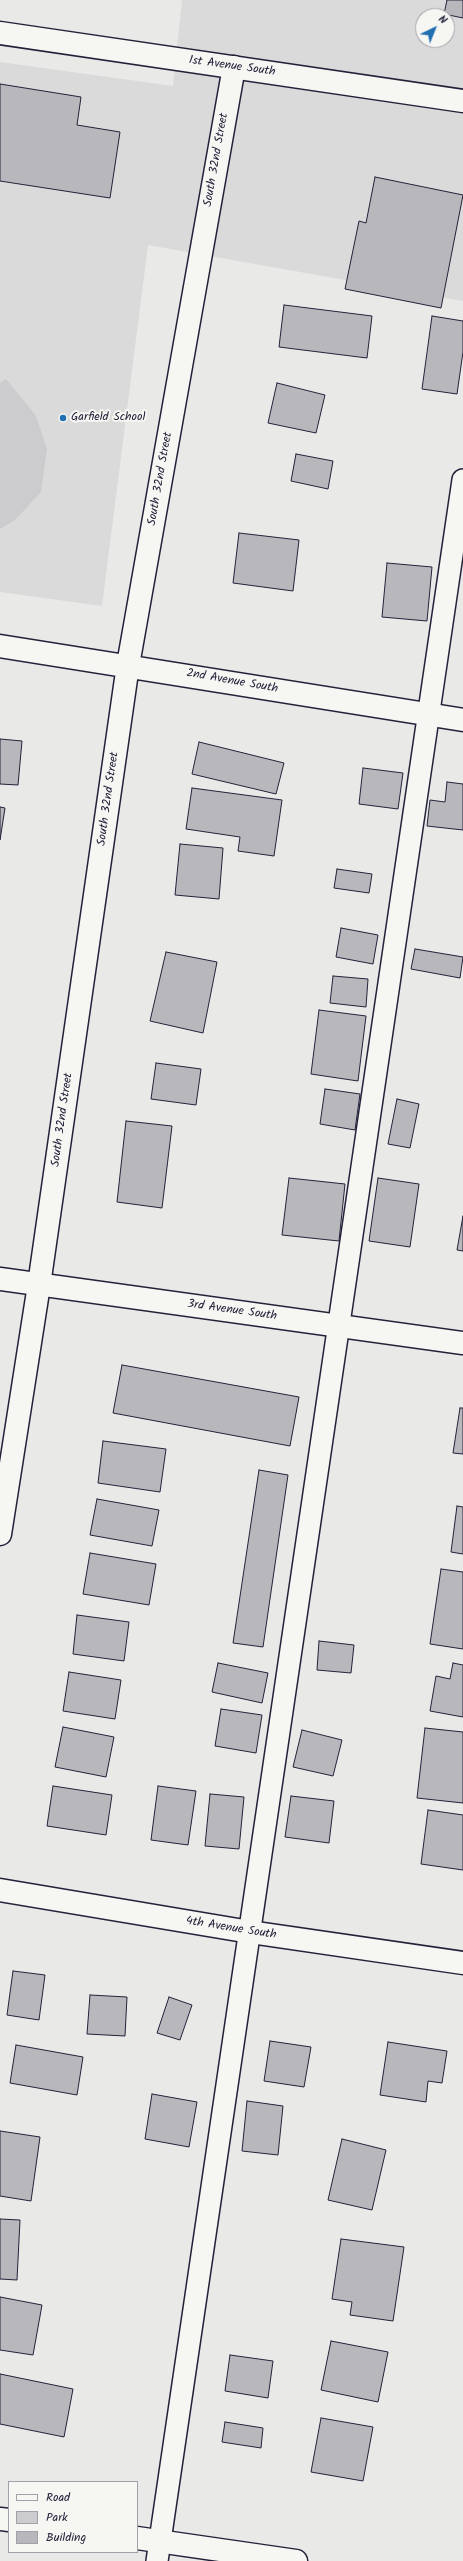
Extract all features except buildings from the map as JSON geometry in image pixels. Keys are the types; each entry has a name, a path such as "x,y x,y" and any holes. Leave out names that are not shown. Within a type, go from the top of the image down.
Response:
{"street":[{"name":"1st Avenue South","path":"0,33 463,101"},
{"name":"South 32nd Street","path":"0,1534 39,1285 128,665 234,67"},
{"name":"2nd Avenue South","path":"0,646 128,665 463,720"},
{"name":"3rd Avenue South","path":"0,1279 463,1343"},
{"name":"4th Avenue South","path":"0,1890 250,1932 463,1963"},
{"path":"138,2539 159,2551 296,2561"}],"lane":[{"path":"159,2551 427,715 463,480"}],"shaded area":[{"path":"182,0 463,0 463,301 148,245 102,606 0,592 0,62 173,86"}],"green space":[{"path":"6,379 36,416 47,449 41,492 15,520 0,529 0,383"}],"place":[{"name":"Garfield School","path":"63,418"}]}
